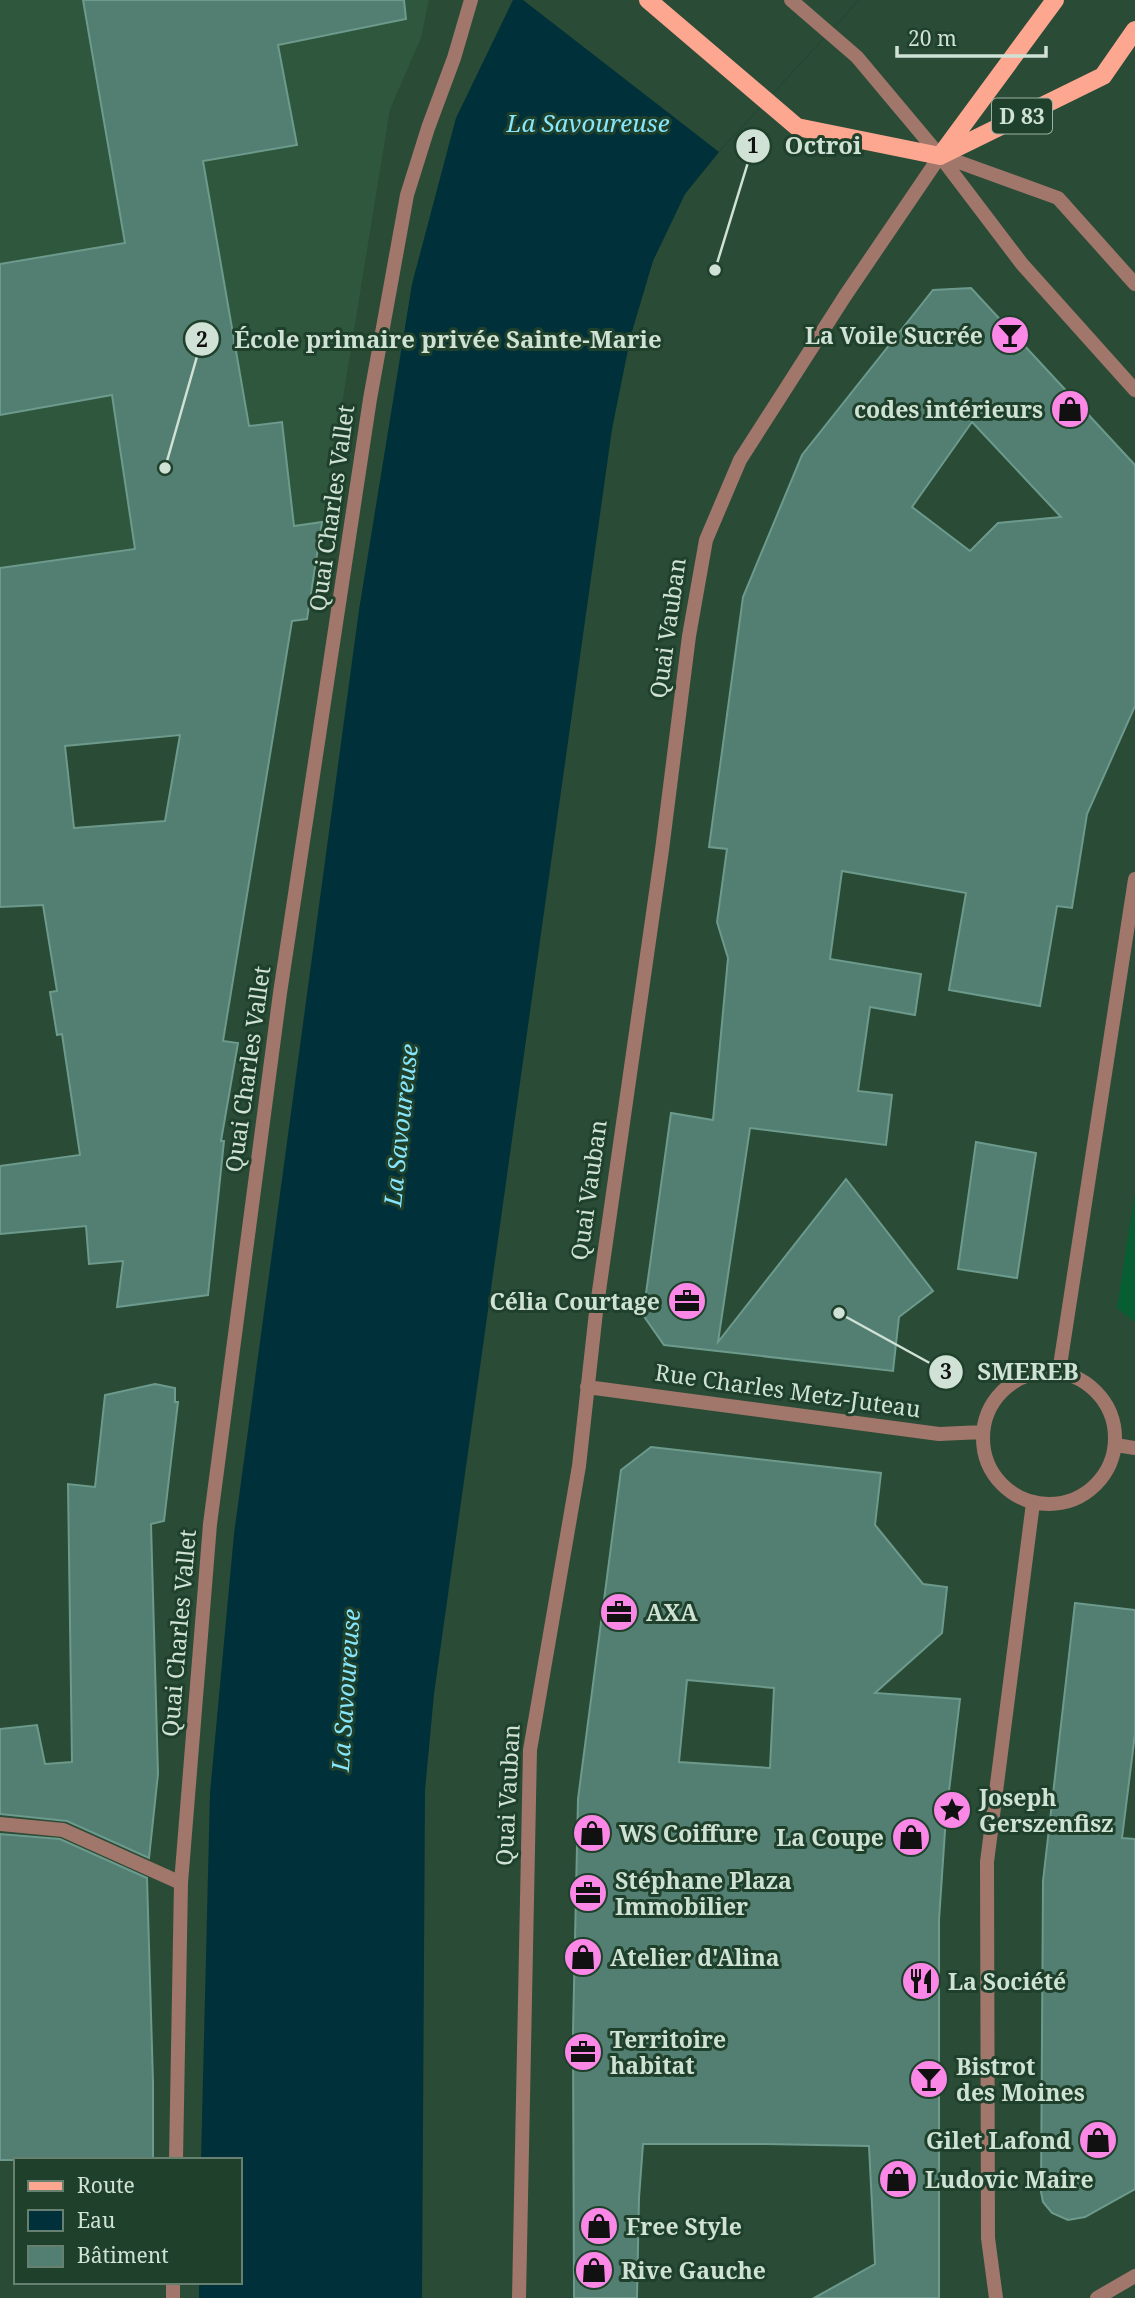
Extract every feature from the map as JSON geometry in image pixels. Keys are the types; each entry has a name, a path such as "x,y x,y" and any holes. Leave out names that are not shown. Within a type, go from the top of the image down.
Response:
{"main road":[{"path":"648,0 797,127 940,156"},
{"name":"Quai Vauban","path":"940,156 1055,0"},
{"name":"Quai Vauban","path":"940,156 1103,76 1135,30"}],"street":[{"name":"Quai Charles Vallet","path":"176,2158 181,1883 210,1524 280,993 370,399 407,195 471,0"},
{"path":"792,0 857,57 940,156 1022,264 1135,390"},
{"path":"940,156 1058,198 1135,284"},
{"name":"Quai Vauban","path":"519,2298 530,1750 579,1466 596,1312 662,850 689,636 706,540 740,460 838,307 940,156"},
{"path":"1059,1372 1135,879"},
{"path":"1059,1372 1079,1378 1095,1390 1108,1406 1115,1425 1116,1445 1110,1467 1096,1486 1077,1499 1056,1505 1033,1503 1016,1496 1001,1484 990,1469 984,1451 983,1432 988,1412 1000,1393 1017,1380 1037,1373 1059,1372"},
{"name":"Rue Charles Metz-Juteau","path":"587,1387 939,1434 983,1432"},
{"path":"1116,1445 1135,1448"},
{"path":"996,2298 988,2238 987,1862 1033,1503"},
{"path":"0,1824 63,1830 181,1883"},
{"path":"1097,2298 1135,2276"}],"shaded area":[{"path":"0,0 429,0 421,38 390,109 307,619 0,663"}],"green space":[{"path":"1135,1191 1135,1322 1117,1308"}],"water":[{"name":"La Savoureuse","path":"513,0 859,0 719,152 685,194 653,261 631,335 612,429 434,1694 425,1790 422,2298 199,2298 199,2284 242,2284 242,2158 201,2158 210,1793 234,1534 359,610 412,284 456,118"}],"pier":[{"path":"523,0 859,0 719,152"}],"building":[{"path":"83,0 404,0 406,19 278,45 297,145 203,161 249,426 282,422 294,526 322,522 307,619 292,621 223,1041 238,1043 221,1141 224,1141 208,1295 117,1307 123,1261 89,1264 86,1226 0,1234 0,1166 80,1155 62,1034 57,1035 50,992 57,991 43,905 0,907 0,568 135,549 112,395 0,415 0,264 125,243","holes":["180,735 165,821 74,828 65,746"]},
{"path":"971,288 1135,465 1135,706 1087,814 1072,908 1057,906 1040,1006 949,990 966,893 842,871 830,959 921,974 915,1015 870,1007 858,1091 892,1095 886,1145 750,1128 718,1342 846,1179 933,1291 899,1317 893,1371 664,1345 643,1315 671,1113 713,1120 728,958 717,922 727,849 709,847 743,597 802,455 933,290","holes":["972,422 1061,517 998,523 970,551 912,507"]},
{"path":"976,1142 1036,1153 1017,1278 958,1269"},
{"path":"155,1384 175,1388 175,1402 178,1402 164,1521 151,1524 158,1774 149,1858 67,1821 0,1814 0,1729 37,1725 45,1764 72,1762 68,1484 95,1487 105,1395"},
{"path":"651,1447 881,1473 875,1525 923,1584 947,1587 942,1633 875,1693 960,1699 946,1816 939,1920 939,2298 814,2298 875,2264 869,2146 643,2144 637,2298 574,2298 573,2033 578,1799 621,1470","holes":["687,1680 774,1688 770,1768 679,1762"]},
{"path":"1075,1603 1135,1610 1135,1734 1122,1838 1135,1839 1135,2189 1085,2217 1068,2220 1052,2213 1043,2202 1041,2192 1043,1881"},
{"path":"0,1834 60,1839 147,1878 153,2158 0,2160"}],"place":[{"name":"Octroi","path":"715,270"},
{"name":"La Voile Sucrée","path":"1010,335"},
{"name":"codes intérieurs","path":"1070,409"},
{"name":"École primaire privée Sainte-Marie","path":"165,468"},
{"name":"Célia Courtage","path":"687,1301"},
{"name":"SMEREB","path":"839,1313"},
{"name":"AXA","path":"619,1612"},
{"name":"Joseph Gerszenfisz","path":"952,1810"},
{"name":"WS Coiffure","path":"592,1833"},
{"name":"La Coupe","path":"911,1837"},
{"name":"Stéphane Plaza Immobilier","path":"588,1893"},
{"name":"Atelier d'Alina","path":"583,1957"},
{"name":"La Société","path":"921,1981"},
{"name":"Territoire habitat","path":"583,2052"},
{"name":"Bistrot des Moines","path":"929,2079"},
{"name":"Gilet Lafond","path":"1098,2140"},
{"name":"Ludovic Maire","path":"898,2179"},
{"name":"Free Style","path":"599,2226"},
{"name":"Rive Gauche","path":"594,2270"}]}
